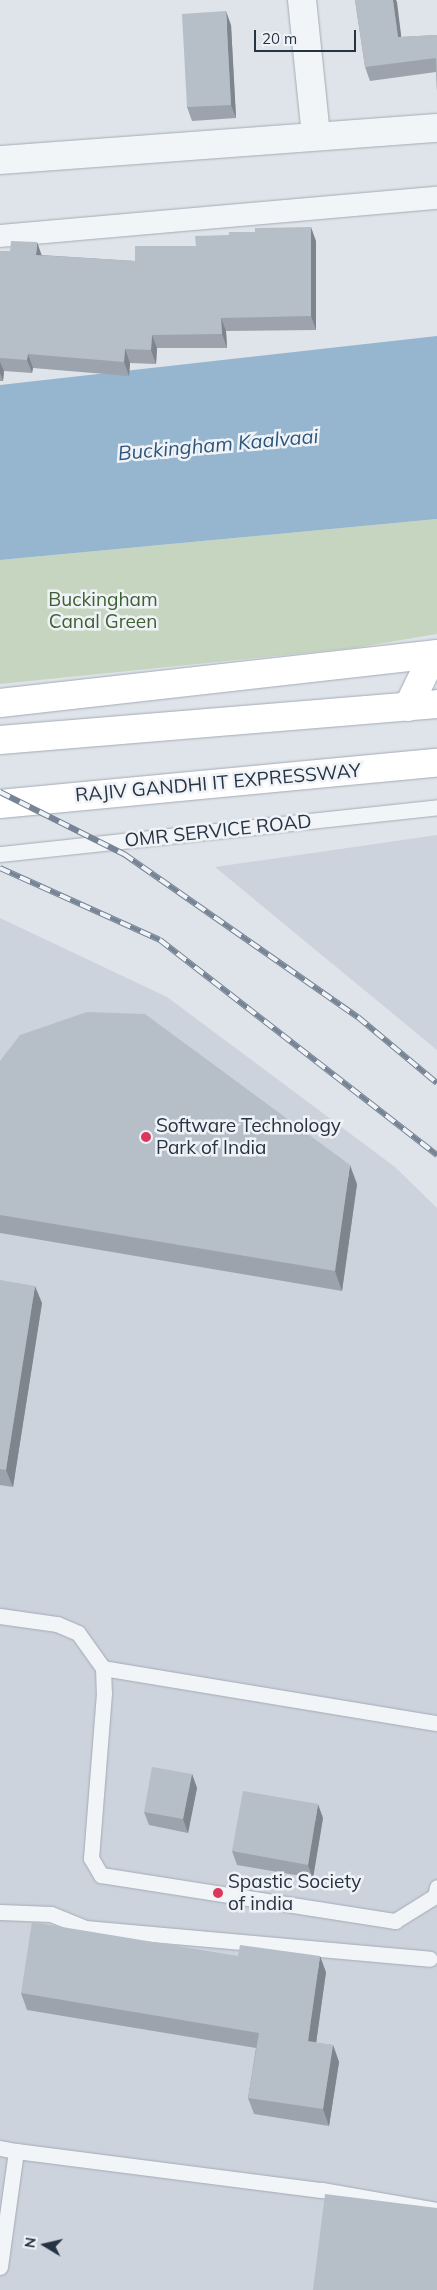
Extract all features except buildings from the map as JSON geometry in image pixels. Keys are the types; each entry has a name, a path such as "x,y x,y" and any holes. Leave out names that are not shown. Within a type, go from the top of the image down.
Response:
{"main road":[{"path":"0,703 435,655"},
{"path":"408,707 435,655"},
{"path":"0,740 437,704"},
{"name":"RAJIV GANDHI IT EXPRESSWAY","path":"0,804 437,762"}],"street":[{"path":"302,0 316,135"},
{"path":"0,160 316,135 437,128"},
{"path":"0,236 437,198"}],"lane":[{"name":"OMR SERVICE ROAD","path":"0,854 437,808"},
{"path":"0,1616 57,1624 78,1633 103,1668 104,1693 90,1858 101,1875 395,1921 436,1896 437,1887"},
{"path":"103,1668 437,1723"},
{"path":"0,1912 51,1914 85,1928 430,1959"},
{"path":"0,2148 322,2190 437,2210"},
{"path":"0,2267 16,2151"}],"shaded area":[{"path":"437,835 437,1050 215,867"},
{"path":"0,918 167,997 395,1167 437,1208 437,2290 0,2290"}],"green space":[{"name":"Buckingham Canal Green","path":"437,519 437,634 354,648 0,684 0,560"}],"water":[{"name":"Buckingham Kaalvaai","path":"437,336 437,519 0,560 0,385"}],"railway":[{"path":"0,792 124,854 358,1017 437,1083"},
{"path":"0,868 160,940 437,1155"}],"place":[{"name":"Software Technology Park of India","path":"146,1137"},
{"name":"Spastic Society of india","path":"218,1893"}]}
